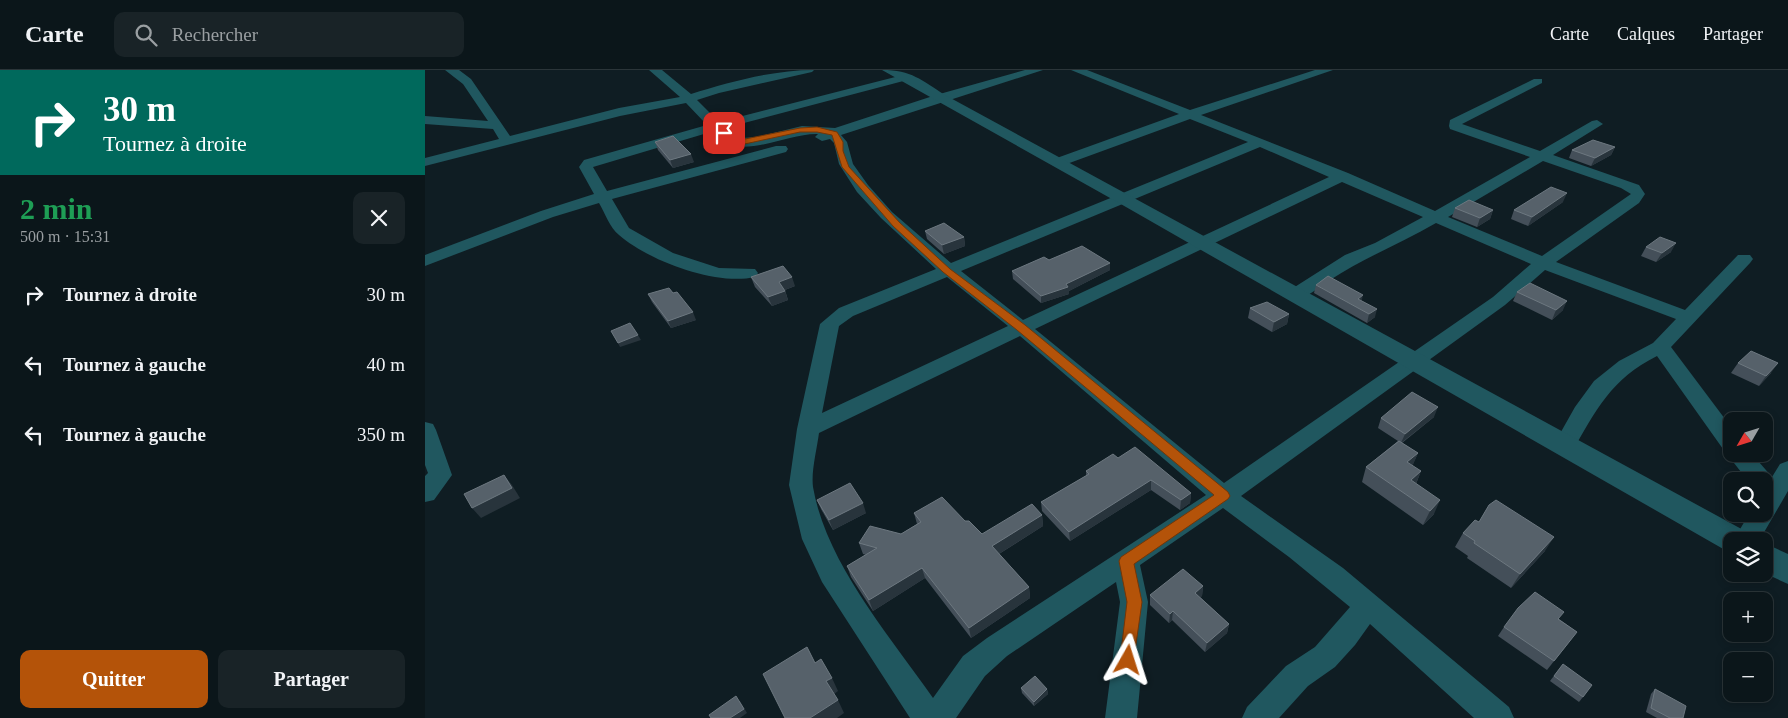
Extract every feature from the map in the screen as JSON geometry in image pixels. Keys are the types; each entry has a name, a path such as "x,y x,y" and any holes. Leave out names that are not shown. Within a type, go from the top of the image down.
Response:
{"street":[{"path":"451,70 469,83 507,141"},
{"path":"655,70 689,99 731,141 740,142 800,130 817,130 835,134"},
{"path":"425,162 619,112 689,99 716,90 808,70"},
{"path":"425,261 547,214 604,196 835,134 940,98 1037,70"},
{"path":"1077,70 1343,176 1434,218 1543,263 1687,317"},
{"path":"1059,162 1238,96 1327,70"},
{"path":"749,273 711,271 667,257 639,242 623,231 586,167 589,163 898,74 1126,199 1563,446 1723,534"},
{"path":"938,718 973,666 997,648 1223,496 1499,301 1543,263 1606,221 1638,194 1634,188 1626,185 1455,126 1455,123 1538,81"},
{"path":"425,120 496,125"},
{"path":"1296,294 1351,260 1381,247 1434,218 1597,124"},
{"path":"835,134 839,142 839,151 846,167 853,176 897,224 947,270 1021,328 1223,496 1309,557 1498,718"},
{"path":"929,718 832,574 815,539 801,486 808,428 830,324 846,312 1126,199 1260,142"},
{"path":"808,428 1343,176"},
{"path":"1563,446 1589,400 1602,384 1628,362 1660,347 1744,260"},
{"path":"1660,347 1666,352 1723,432"},
{"path":"425,430 440,475 425,493"},
{"path":"1773,488 1788,470"},
{"path":"1121,718 1134,602 1126,561"},
{"path":"1773,561 1788,570"},
{"path":"1258,718 1297,676 1325,656 1345,636 1367,606"}],"building":[{"path":"673,136 691,154 670,160 655,142"},
{"path":"1593,140 1615,147 1595,158 1572,150"},
{"path":"1551,187 1567,193 1532,217 1514,210"},
{"path":"1469,200 1493,210 1480,218 1455,208"},
{"path":"944,223 964,237 942,245 925,231"},
{"path":"1660,237 1676,243 1662,253 1646,247"},
{"path":"1082,246 1110,263 1066,284 1068,287 1041,296 1012,271 1044,257 1049,260"},
{"path":"783,266 792,277 779,282 785,291 768,297 751,277"},
{"path":"1328,276 1363,295 1358,299 1377,309 1369,314 1316,285"},
{"path":"1530,283 1567,301 1556,310 1517,292"},
{"path":"669,288 673,293 677,292 693,312 668,321 648,294"},
{"path":"1267,302 1289,314 1274,322 1250,308"},
{"path":"630,323 638,335 618,343 611,331"},
{"path":"1751,351 1778,363 1766,376 1738,363"},
{"path":"1412,392 1438,407 1405,434 1381,418"},
{"path":"1399,441 1418,453 1407,462 1421,471 1411,480 1440,500 1430,511 1366,467"},
{"path":"1135,447 1191,493 1181,500 1151,480 1069,532 1041,502 1089,474 1086,471 1113,454 1118,458"},
{"path":"504,475 512,488 472,508 464,494"},
{"path":"850,483 863,503 829,520 817,500"},
{"path":"942,497 965,521 969,521 982,534 1032,504 1042,515 992,546 1029,587 969,628 922,568 869,600 847,566 877,548 859,543 870,526 901,534 921,522 914,513"},
{"path":"1496,500 1554,537 1520,574 1474,543 1475,541 1463,533 1475,520 1479,522 1489,505"},
{"path":"1183,569 1203,586 1195,593 1229,624 1207,643 1173,611 1170,614 1150,595"},
{"path":"1535,592 1564,612 1558,619 1577,632 1554,661 1504,627 1518,608"},
{"path":"807,647 815,663 821,659 832,678 826,681 838,700 810,718 785,718 763,674"},
{"path":"1563,664 1592,685 1583,697 1554,676"},
{"path":"1035,676 1047,689 1034,702 1021,688"},
{"path":"1655,689 1686,706 1683,718 1670,718 1651,708"},
{"path":"736,696 744,709 730,718 711,718 709,715"}],"route":[{"path":"724,133 731,141 740,142 755,141 800,130 830,131 835,134 839,142 839,151 846,167 897,224 947,270 1021,328 1223,496 1126,561 1132,580 1134,602 1128,660"}]}
